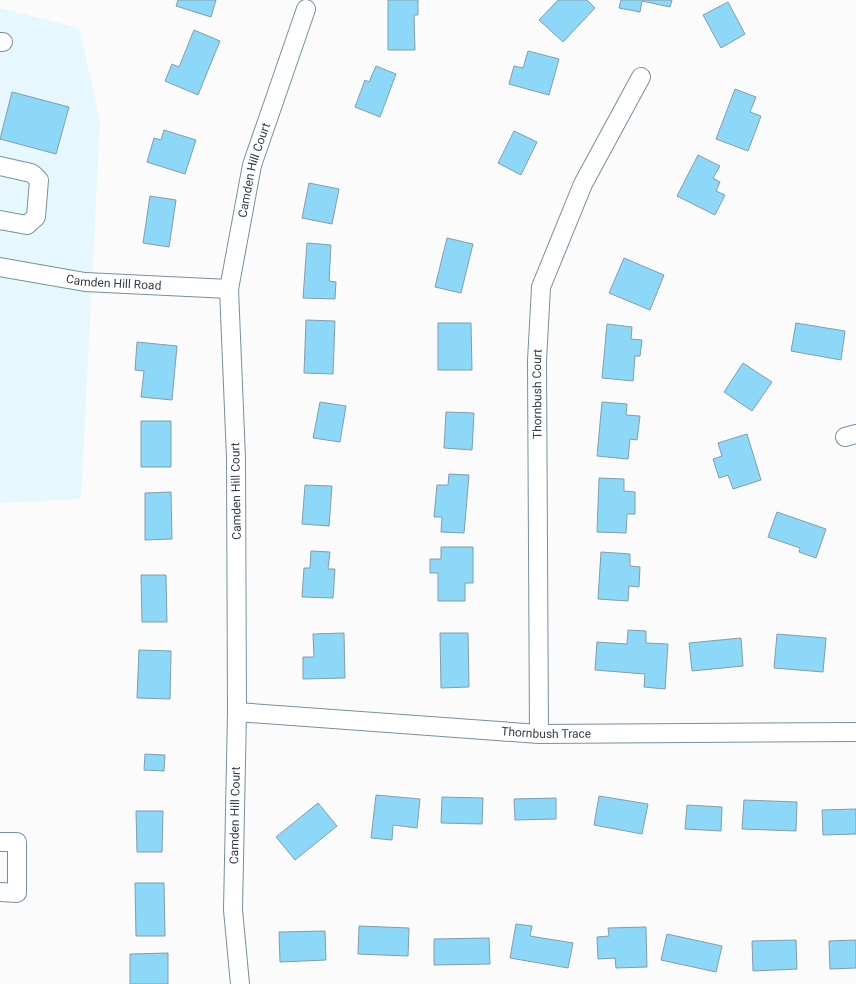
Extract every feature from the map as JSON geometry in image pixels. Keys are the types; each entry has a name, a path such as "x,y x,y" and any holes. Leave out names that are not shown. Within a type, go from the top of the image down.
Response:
{"street":[{"name":"Camden Hill Court","path":"240,984 233,910 237,712 236,458 229,289 252,165 306,9"},
{"name":"Thornbush Court","path":"539,734 537,361 540,287 582,184 641,77"},
{"path":"0,166 31,173 39,180 36,217 27,225 0,220"},
{"name":"Camden Hill Road","path":"0,267 84,282 229,289"},
{"name":"Thornbush Trace","path":"237,712 539,734 856,732"},
{"path":"0,842 17,842 17,892 0,892"}],"shaded area":[{"path":"0,8 79,28 100,120 81,499 0,503"}],"building":[{"path":"178,0 216,0 211,17 176,6"},
{"path":"388,0 418,0 418,15 414,15 415,50 388,50"},
{"path":"558,0 587,0 595,8 563,42 539,20"},
{"path":"621,0 672,0 670,7 642,1 640,12 619,8"},
{"path":"728,2 745,34 721,48 703,15"},
{"path":"194,30 220,41 198,95 165,81 172,64 179,67"},
{"path":"528,51 559,59 549,95 509,84 514,66 523,68"},
{"path":"376,66 396,74 380,117 355,107 365,80 369,82"},
{"path":"735,89 756,97 750,112 761,116 748,151 716,139"},
{"path":"12,92 69,107 56,154 0,139"},
{"path":"164,130 196,140 185,174 147,162 154,138 161,140"},
{"path":"514,131 537,142 521,175 498,163"},
{"path":"698,155 720,166 713,178 720,182 716,191 725,195 715,215 677,196"},
{"path":"309,183 339,189 332,224 302,218"},
{"path":"150,196 176,200 169,247 143,243"},
{"path":"447,238 473,244 461,293 435,287"},
{"path":"307,243 331,245 329,281 336,282 335,299 303,298"},
{"path":"624,258 664,275 650,310 609,293"},
{"path":"306,320 335,321 333,374 304,373"},
{"path":"438,323 471,323 472,370 438,370"},
{"path":"796,323 845,331 841,360 791,351"},
{"path":"607,324 632,327 631,339 642,340 640,356 635,356 633,381 602,378"},
{"path":"137,342 177,346 172,400 141,397 144,371 135,370"},
{"path":"743,363 772,382 752,411 724,392"},
{"path":"320,402 346,406 340,442 313,438"},
{"path":"602,402 627,404 626,415 640,416 637,440 630,439 628,459 597,456"},
{"path":"446,412 474,413 472,450 444,448"},
{"path":"141,421 171,421 171,467 141,467"},
{"path":"747,434 761,480 733,489 728,475 719,478 713,459 722,456 718,443"},
{"path":"449,474 469,475 464,533 441,532 442,517 434,517 437,485 448,485"},
{"path":"599,478 624,479 624,491 635,492 635,514 627,514 626,533 597,532"},
{"path":"305,485 332,486 329,526 302,524"},
{"path":"171,492 172,539 145,540 145,493"},
{"path":"777,512 826,529 816,558 799,552 800,548 768,537"},
{"path":"441,547 473,547 473,583 465,583 465,601 438,601 438,573 430,573 430,559 441,559"},
{"path":"311,551 330,552 328,569 335,569 333,598 302,597 304,568 310,568"},
{"path":"601,552 630,554 630,566 640,567 639,587 629,586 628,601 598,599"},
{"path":"141,575 166,575 167,622 142,622"},
{"path":"628,630 646,631 646,643 668,644 665,689 644,687 645,674 595,670 597,642 627,644"},
{"path":"344,633 345,678 303,679 303,657 314,657 313,634"},
{"path":"440,633 468,633 469,687 441,688"},
{"path":"777,634 826,638 823,672 774,668"},
{"path":"741,638 743,666 692,671 689,643"},
{"path":"139,650 171,651 170,699 137,698"},
{"path":"145,754 165,755 164,771 144,770"},
{"path":"376,795 420,799 417,828 393,825 392,840 371,838"},
{"path":"599,796 648,804 642,834 594,825"},
{"path":"442,797 483,798 482,824 441,823"},
{"path":"556,798 556,819 515,820 514,799"},
{"path":"744,800 797,802 796,831 742,829"},
{"path":"318,803 337,826 295,860 276,837"},
{"path":"687,805 722,807 721,831 685,829"},
{"path":"856,809 856,834 823,835 822,810"},
{"path":"136,811 163,811 162,852 137,852"},
{"path":"135,883 164,883 165,936 136,936"},
{"path":"516,924 532,926 530,936 573,943 568,968 510,958"},
{"path":"359,926 409,928 408,956 358,954"},
{"path":"646,927 647,967 616,968 615,958 598,959 597,937 609,936 608,928"},
{"path":"325,931 326,960 280,962 279,932"},
{"path":"667,934 722,946 716,972 661,960"},
{"path":"489,938 490,964 434,965 434,939"},
{"path":"796,940 797,969 753,971 752,941"},
{"path":"856,940 856,968 830,969 829,941"},
{"path":"168,953 168,984 130,984 130,954"}]}
